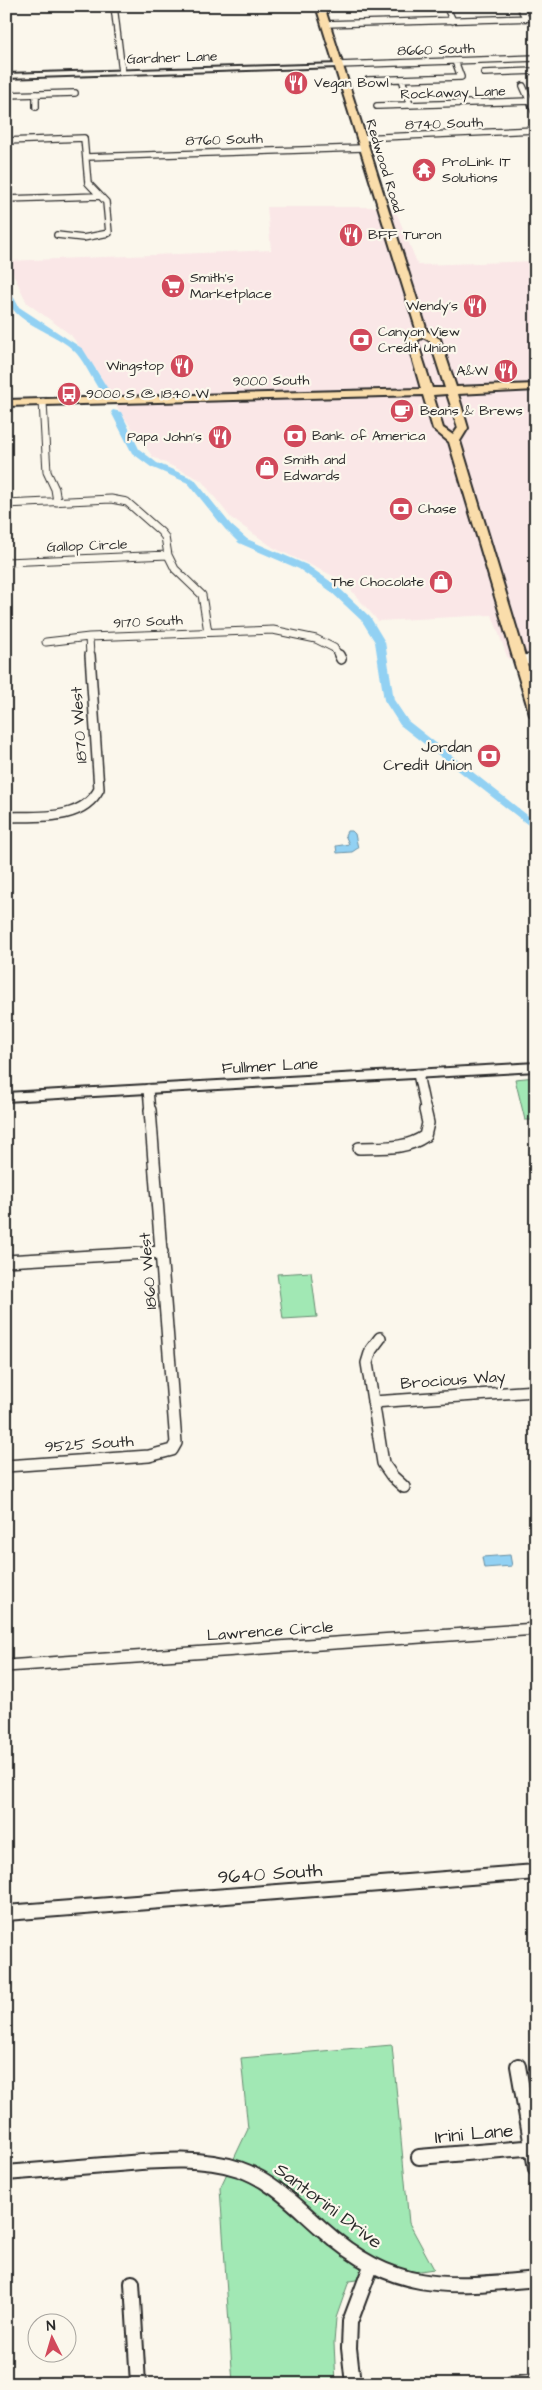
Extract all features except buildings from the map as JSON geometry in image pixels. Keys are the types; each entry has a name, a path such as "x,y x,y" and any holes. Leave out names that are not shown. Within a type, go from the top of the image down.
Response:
{"main road":[{"name":"Redwood Road","path":"320,6 361,143 422,333 435,339 452,390 463,428 454,441"},
{"path":"422,333 412,340 438,429 454,441 536,715"},
{"name":"9000 South","path":"6,403 536,387"}],"street":[{"path":"114,6 122,72"},
{"path":"446,6 453,21"},
{"path":"520,6 526,18"},
{"path":"326,24 536,18"},
{"name":"8660 South","path":"338,65 521,57 536,58"},
{"path":"368,80 461,77 455,60"},
{"name":"Gardner Lane","path":"6,76 338,65"},
{"path":"484,73 536,71"},
{"path":"402,79 410,105"},
{"path":"523,86 534,111"},
{"path":"6,95 75,93"},
{"path":"36,94 36,106"},
{"name":"Rockaway Lane","path":"376,106 529,101"},
{"name":"8740 South","path":"361,143 536,130"},
{"name":"8740 South","path":"499,133 503,141"},
{"path":"6,141 84,138 88,183 106,202 109,230 106,235 73,238 57,234"},
{"name":"8760 South","path":"86,157 361,143"},
{"path":"6,199 100,196"},
{"path":"43,402 47,472 55,490 57,502"},
{"path":"6,504 111,500 127,502 161,532 168,555 175,569 198,589 202,595 208,632"},
{"name":"Gallop Circle","path":"6,562 168,555"},
{"name":"9170 South","path":"46,642 89,637 265,630 293,633 331,646 341,658"},
{"name":"1870 West","path":"6,816 60,814 86,807 94,800 99,789 89,637"},
{"path":"519,660 536,659"},
{"name":"Fullmer Lane","path":"6,1097 536,1067"},
{"path":"359,1148 402,1146 415,1143 425,1136 428,1123 418,1074"},
{"name":"1860 West","path":"148,1089 176,1435 172,1450"},
{"path":"6,1261 162,1252"},
{"path":"380,1338 371,1350 367,1363 373,1402 383,1463 392,1476 404,1487"},
{"name":"Brocious Way","path":"373,1402 536,1391"},
{"name":"9525 South","path":"6,1466 149,1456 172,1450"},
{"name":"Lawrence Circle","path":"6,1666 536,1629"},
{"name":"9640 South","path":"6,1913 536,1872"},
{"path":"518,2066 534,2147 536,2169"},
{"name":"Irini Lane","path":"419,2157 534,2147"},
{"name":"Santorini Drive","path":"6,2173 159,2160 187,2159 214,2162 241,2170 267,2182 292,2200 349,2251 371,2266 389,2274 411,2279 455,2284 536,2279"},
{"path":"353,2384 349,2352 350,2326 352,2313 371,2266"},
{"path":"132,2283 138,2384"},
{"path":"511,2384 536,2382"}],"shaded area":[{"path":"267,207 394,207 418,265 536,261 536,658 508,659 492,615 378,621 342,580 274,548 231,518 201,480 153,457 120,412 99,374 71,335 27,303 7,261 271,250"}],"green space":[{"path":"536,1077 536,1120 525,1120 515,1079"},
{"path":"311,1272 317,1317 283,1319 277,1274"},
{"path":"392,2045 409,2223 434,2269 349,2281 336,2318 334,2343 336,2384 233,2384 220,2188 248,2129 241,2058"}],"water":[{"path":"347,831 352,831 355,834 358,848 352,852 337,853 336,846 349,844 345,835"},
{"path":"510,1555 512,1566 484,1568 482,1557"}],"waterway":[{"path":"6,291 16,309 80,351 103,389"},
{"path":"116,412 135,451 154,465 191,481 228,527 243,541 303,567 333,588 366,619 380,642 389,700 404,723 536,828"}],"place":[{"name":"Vegan Bowl","path":"296,83"},
{"name":"ProLink IT Solutions","path":"424,170"},
{"name":"BFF Turon","path":"351,235"},
{"name":"Smith's Marketplace","path":"173,286"},
{"name":"Wendy's","path":"475,306"},
{"name":"Canyon View Credit Union","path":"361,340"},
{"name":"Wingstop","path":"182,366"},
{"name":"A&W","path":"506,371"},
{"name":"9000 S @ 1840 W","path":"69,394"},
{"name":"Beans & Brews","path":"402,411"},
{"name":"Bank of America","path":"295,436"},
{"name":"Papa John's","path":"220,437"},
{"name":"Smith and Edwards","path":"267,468"},
{"name":"Chase","path":"401,509"},
{"name":"The Chocolate","path":"441,582"},
{"name":"Jordan Credit Union","path":"489,756"}]}
